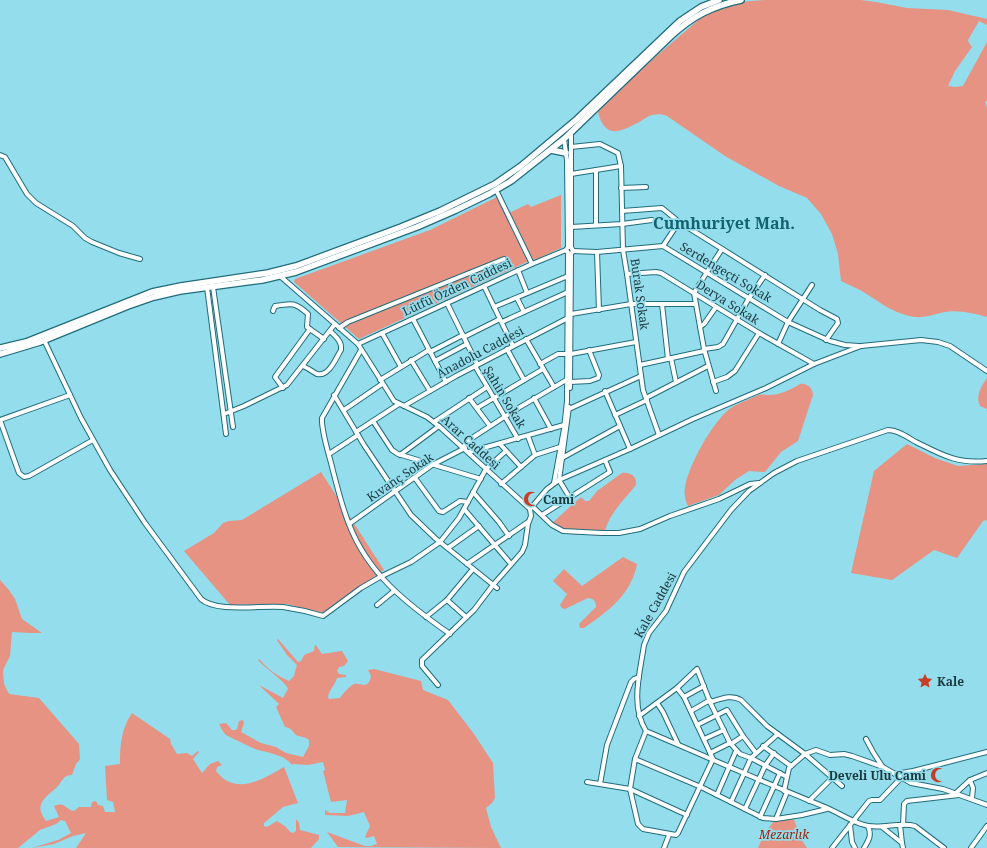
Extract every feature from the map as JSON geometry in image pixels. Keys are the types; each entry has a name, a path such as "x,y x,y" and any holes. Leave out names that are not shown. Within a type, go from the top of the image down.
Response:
{"main road":[{"path":"0,348 26,342 148,294 176,287 286,269 401,227 440,211 495,184 522,166 567,128 680,21 701,7 718,0"},
{"path":"0,354 44,340 146,300 171,293 253,282 305,269 417,227 456,210 511,181 551,150 571,133 610,94 685,24 697,15 711,8 741,0"},
{"path":"567,128 571,133"},
{"path":"560,134 564,139"},
{"path":"551,150 566,153"}],"street":[{"path":"570,498 559,480 569,409 571,133"},
{"path":"564,139 566,153 570,250 568,276 569,316"},
{"name":"Burak Sokak","path":"571,147 600,144 618,153 621,166 623,250 636,342 646,399 659,435"},
{"path":"0,155 4,157 27,194 36,203 67,222 85,238 92,242 140,259"},
{"path":"571,174 621,166"},
{"path":"596,170 596,225"},
{"path":"621,188 646,186"},
{"path":"496,190 532,264"},
{"path":"622,211 662,208 679,222 722,250 838,319 838,323 826,340"},
{"path":"571,227 622,224 652,220"},
{"path":"663,246 679,222"},
{"name":"Serdengeçti Sokak","path":"570,250 597,252 663,246 788,322 826,340 845,345 862,346"},
{"name":"Lütfü Özden Caddesi","path":"358,344 518,270 570,250"},
{"path":"716,391 704,350 694,293 722,250"},
{"path":"597,252 599,310"},
{"path":"224,414 283,388 304,366 330,331 337,326 504,259"},
{"path":"518,270 527,293"},
{"name":"Derya Sokak","path":"627,274 659,272 759,333 814,364"},
{"path":"640,365 670,359 722,345 738,320 749,298 765,275"},
{"name":"Arar Caddesi","path":"280,276 358,344 392,399 434,422 464,447 501,484 542,515 552,525 563,531 602,534 640,529 670,516 714,502 747,486 760,483"},
{"path":"494,307 568,276"},
{"path":"778,344 788,322 812,285"},
{"path":"484,286 513,346"},
{"path":"210,287 232,427"},
{"path":"210,287 226,434"},
{"path":"344,410 411,360 463,336 524,312 568,292"},
{"path":"517,298 524,312"},
{"path":"273,311 276,306 291,303 296,304 308,314 306,325 324,339"},
{"name":"Şahin Sokak","path":"447,303 476,365 518,439"},
{"name":"Anadolu Caddesi","path":"329,454 373,421 569,316 631,304 696,304"},
{"path":"662,304 670,359 676,382"},
{"path":"700,327 704,324 716,307"},
{"path":"413,319 446,382"},
{"path":"283,388 275,377 310,329"},
{"path":"304,366 318,374 324,373 330,369 341,349 340,341 330,331"},
{"path":"382,333 401,367"},
{"path":"713,382 727,377 735,371 759,333"},
{"path":"526,339 554,387"},
{"path":"44,340 81,418 136,510 201,599 206,603 234,607 281,607 323,616 351,595 380,577 411,562 440,542 455,524 486,470 506,450"},
{"path":"438,685 422,666 422,662 480,603 524,548 528,522 531,516 531,507 554,483 559,480 762,390 814,364 862,346 921,340 938,342 950,346 987,371"},
{"path":"540,364 556,355 636,342"},
{"path":"435,361 467,344"},
{"path":"507,349 524,380"},
{"path":"361,350 334,395 322,419 329,454 349,524 365,554 380,577 394,591 450,634"},
{"path":"569,381 593,381 598,377 599,375 589,350"},
{"path":"411,360 430,391"},
{"path":"615,415 708,366"},
{"path":"477,408 543,369"},
{"path":"569,409 605,391 641,376"},
{"path":"554,483 564,425 569,381"},
{"name":"Kıvanç Sokak","path":"349,524 432,465 464,447 470,440 490,426 534,398 569,381"},
{"path":"434,422 487,386"},
{"path":"605,391 630,449"},
{"path":"70,394 0,420 20,473 24,477 29,476 93,440"},
{"path":"334,395 411,515 440,542 497,588"},
{"path":"469,398 490,426"},
{"path":"534,398 551,429"},
{"path":"373,421 392,450 400,455 481,479"},
{"path":"469,452 564,425"},
{"path":"400,455 439,426"},
{"path":"562,458 620,426"},
{"name":"Kale Caddesi","path":"646,730 639,716 637,705 639,677 646,639 663,615 684,572 736,505 760,483 782,468 797,461 888,430 898,432 947,458 970,462 987,461"},
{"path":"528,436 535,456"},
{"path":"500,444 521,467"},
{"path":"501,484 535,456 560,447"},
{"path":"542,515 610,472 605,460"},
{"path":"415,478 439,512 443,512 460,501 468,502"},
{"path":"473,492 509,536"},
{"path":"464,509 511,564"},
{"path":"467,564 528,522"},
{"path":"448,548 479,526"},
{"path":"426,617 447,600 473,569"},
{"path":"377,605 394,591"},
{"path":"447,600 466,617"},
{"path":"639,716 677,688 697,669 730,744 740,754 787,777"},
{"path":"600,784 607,745 631,682 639,677"},
{"path":"684,697 704,686"},
{"path":"677,688 691,710 713,759 678,833 674,835 640,828 630,789 635,759 646,730 713,759 743,774 827,808 862,825 882,826 910,824 918,827 944,848"},
{"path":"691,710 710,701 727,697 739,699 761,722 805,754 842,786"},
{"path":"657,703 678,744"},
{"path":"697,725 716,714 727,710 743,736 756,753"},
{"path":"704,739 724,730"},
{"path":"731,802 750,758 778,734"},
{"path":"710,753 743,736"},
{"path":"866,740 883,767"},
{"path":"764,746 791,766"},
{"path":"776,819 786,792 788,771 791,766 805,754 814,750 830,755 850,755 883,767 916,784 943,789 972,798 987,805"},
{"path":"717,795 736,751"},
{"path":"895,774 913,771 987,752"},
{"path":"745,809 765,766 774,753"},
{"path":"635,759 701,787 760,817 776,819 802,815 827,808"},
{"path":"760,817 780,773"},
{"path":"956,793 970,780 987,773"},
{"path":"809,801 832,778"},
{"path":"832,848 853,820 870,801 880,800 902,778"},
{"path":"970,780 973,788 972,798"},
{"path":"587,782 630,789 687,816"},
{"path":"903,848 901,825 904,804 907,801 961,795"},
{"path":"850,825 852,842 855,848"},
{"path":"864,848 870,838 870,830 868,826"},
{"path":"882,826 902,843"},
{"path":"971,848 987,826"},
{"path":"664,848 669,834"}],"green space":[{"path":"765,0 861,0 907,8 948,10 987,19 987,25 979,21 968,40 972,47 955,71 948,86 963,86 987,42 987,101 985,102 987,108 987,317 956,311 915,317 892,310 860,290 841,281 838,254 832,234 821,214 807,198 779,186 725,156 667,116 660,114 652,115 634,125 615,131 609,130 605,127 598,112 646,65 703,16 719,8 739,2"},
{"path":"561,195 561,248 533,261 509,213 528,204 531,207"},
{"path":"497,197 529,261 359,339 294,282 295,279 430,230"},
{"path":"987,378 987,409 980,406 978,395"},
{"path":"800,384 809,386 813,395 798,441 781,452 765,472 749,471 735,480 719,495 688,506 685,497 685,490 691,468 711,430 727,411 734,406 760,395 773,395 781,393"},
{"path":"907,444 935,458 958,466 987,464 987,520 983,521 957,558 934,550 892,580 851,573 874,471"},
{"path":"321,472 384,570 323,613 287,604 230,605 184,551 214,533 223,523 242,520"},
{"path":"622,473 632,475 635,479 636,485 612,515 604,536 569,534 550,525 581,497 585,501 589,501 597,491"},
{"path":"623,557 637,564 630,585 617,601 602,615 584,628 580,628 579,624 596,607 595,602 593,599 588,598 565,609 562,608 560,605 567,594 553,581 564,569 582,586"},
{"path":"0,580 15,599 22,619 42,633 12,632 10,656 3,670 4,684 9,694 39,698 79,744 80,759 76,764 72,775 64,778 44,799 40,807 42,816 46,821 59,817 54,806 60,804 74,811 79,807 91,807 92,802 96,801 98,805 103,806 105,812 115,812 113,802 107,800 105,766 120,764 120,750 123,731 132,713 170,739 171,744 177,754 187,753 192,756 198,751 199,752 193,759 202,773 210,764 218,761 222,765 217,767 216,771 223,779 232,783 240,784 258,781 284,767 298,803 283,807 264,823 264,826 267,827 277,821 293,833 296,831 297,820 300,830 319,835 319,839 311,848 76,848 86,833 73,836 54,844 32,848 58,840 71,833 65,821 61,820 56,824 40,830 18,848 0,848"},
{"path":"278,639 298,662 301,661 304,655 314,651 315,644 322,654 342,651 348,661 344,666 339,667 337,671 339,674 346,675 346,677 337,678 329,694 329,699 340,698 354,684 366,685 370,681 371,676 368,670 374,669 421,681 423,690 448,700 474,734 493,763 495,798 486,808 491,827 501,848 338,847 327,832 365,846 377,844 374,836 367,838 365,837 370,826 364,812 348,816 325,815 325,810 330,813 345,813 347,800 331,802 323,771 325,770 323,762 308,765 292,765 281,757 256,749 226,735 219,724 226,723 232,730 235,730 237,729 239,721 243,720 244,723 241,732 261,743 276,747 286,753 303,757 309,746 309,740 296,735 291,729 285,727 276,707 279,704 259,685 283,698 288,689 284,683 258,660 259,659 273,672 289,681 294,676 297,665 287,655 277,640"},
{"name":"Mezarlık","path":"793,817 801,839 807,848 758,848 764,834 774,821"}],"place":[{"name":"Cami","path":"531,499"},
{"name":"Kale","path":"925,681"},
{"name":"Develi Ulu Cami","path":"938,775"}],"district":[{"name":"Cumhuriyet Mah.","path":"724,223"}]}
